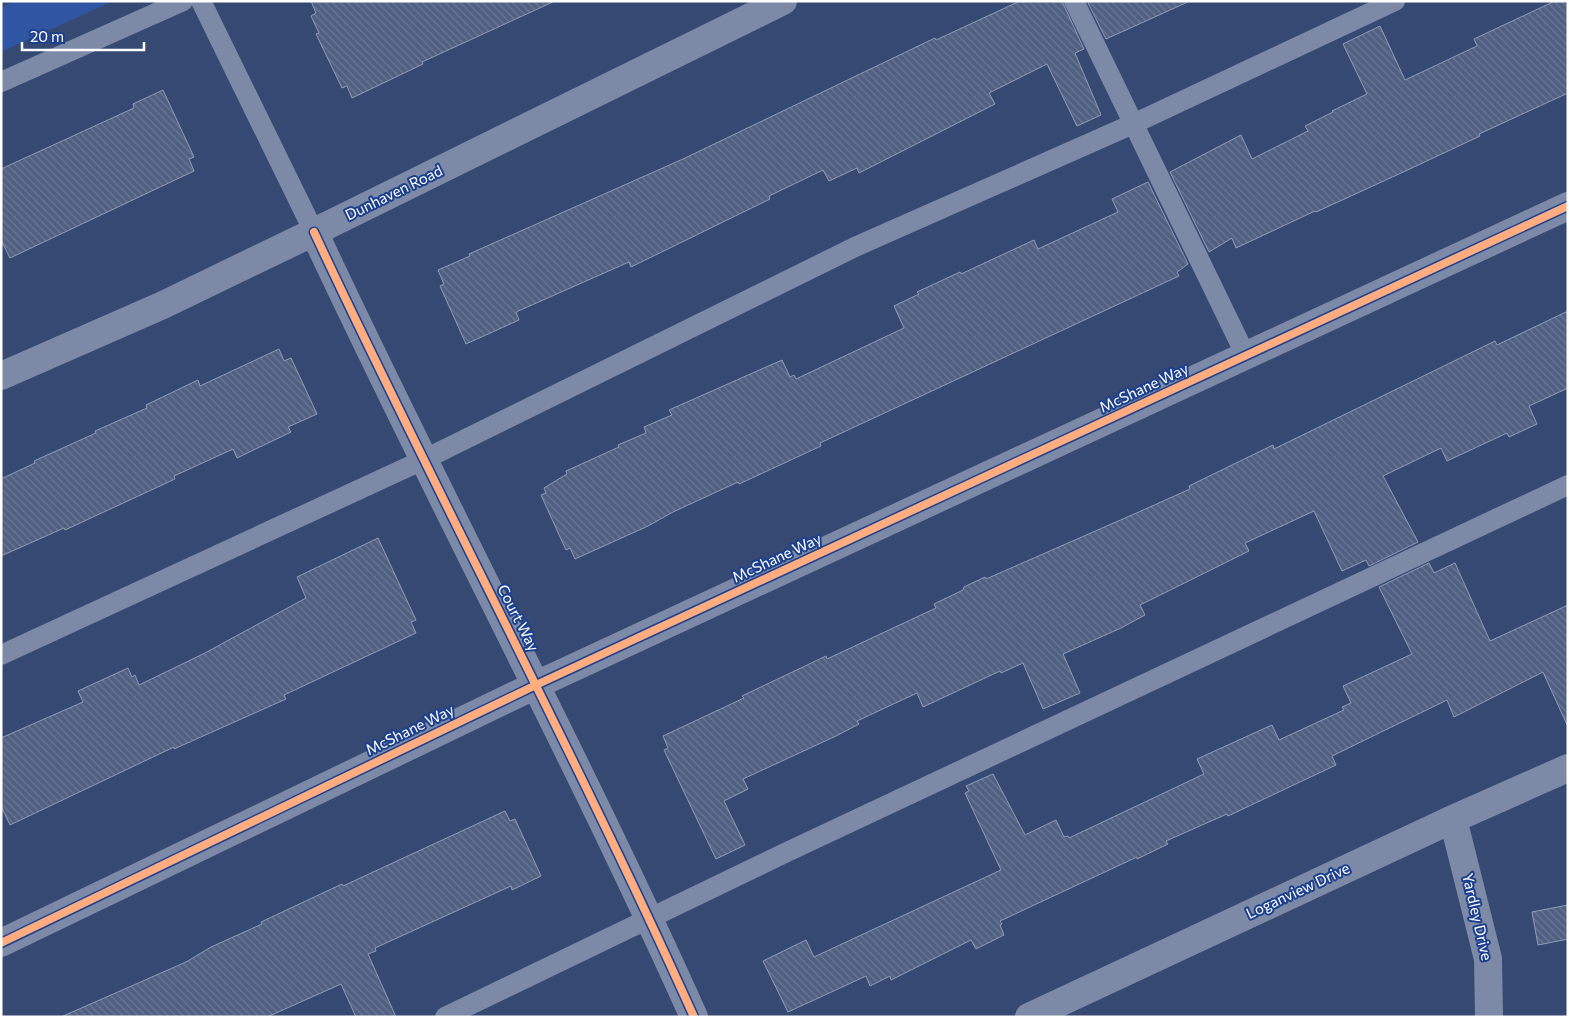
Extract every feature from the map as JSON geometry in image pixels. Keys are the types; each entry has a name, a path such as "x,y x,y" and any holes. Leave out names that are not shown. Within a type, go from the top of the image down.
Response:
{"street":[{"name":"Dunhaven Road","path":"1,376 163,305 783,1"},
{"name":"McShane Way","path":"1,943 536,685 1568,206"},
{"name":"Court Way","path":"314,232 423,460 536,685 650,919 694,1017"},
{"name":"Loganview Drive","path":"1029,1017 1452,819 1568,768"},
{"name":"Yardley Drive","path":"1452,819 1488,960 1489,1017"}],"lane":[{"path":"1,82 183,1"},
{"path":"201,1 314,232"},
{"path":"1074,1 1246,356"},
{"path":"1,655 423,460 856,247 1133,124 1395,1"},
{"path":"445,1017 787,852 1568,485"}],"shaded area":[{"path":"12,1 113,1 1,52 1,7"}],"building":[{"path":"311,1 555,1 422,62 423,64 352,98 347,86 342,88 316,34 319,33 311,16 316,13"},
{"path":"1020,1 1062,1 1084,49 1075,53 1101,115 1077,126 1047,64 989,93 995,104 859,173 857,168 829,181 823,170 769,196 770,199 631,267 629,262 516,312 519,320 466,344 440,286 444,284 438,270 470,256 469,254 683,159 935,38 936,40"},
{"path":"1087,1 1190,1 1106,39"},
{"path":"1555,1 1568,1 1568,93 1399,174 1236,248 1232,238 1209,252 1170,172 1241,135 1252,159 1308,131 1305,126 1367,94 1343,44 1380,26 1405,80 1477,46 1474,39"},
{"path":"163,90 194,157 189,159 194,171 10,258 1,240 1,169 134,108 133,104"},
{"path":"1148,182 1188,264 1177,272 1179,276 820,443 821,446 739,484 738,482 575,559 570,548 566,550 541,495 546,493 544,488 567,474 566,471 646,433 644,427 672,415 669,410 782,360 790,377 794,375 796,379 904,328 894,306 919,294 917,292 1034,240 1038,249 1118,212 1112,199"},
{"path":"1568,311 1568,388 1529,406 1537,424 1509,437 1507,433 1447,461 1441,448 1383,476 1418,542 1369,566 1366,560 1342,571 1314,511 1245,543 1249,551 1140,605 1145,615 1063,654 1080,693 1043,709 1023,663 1001,673 1000,671 923,707 917,693 857,721 859,724 836,736 743,779 748,789 724,801 745,845 716,859 664,750 668,748 663,736 744,698 742,696 826,656 827,659 936,608 934,604 985,577 986,579 1190,489 1189,486 1273,445 1274,449 1495,341 1497,345"},
{"path":"279,349 284,361 291,358 317,414 288,427 291,432 237,458 233,449 174,476 175,479 65,530 64,528 1,556 1,479 35,463 34,461 96,433 95,431 147,408 146,405 198,380 200,386"},
{"path":"378,538 416,620 411,622 416,633 284,695 286,699 174,749 174,747 10,825 1,806 1,738 83,702 78,691 128,668 132,677 135,675 139,685 205,653 306,598 297,577"},
{"path":"1429,563 1434,573 1455,563 1490,641 1568,605 1568,727 1543,672 1454,717 1447,700 1332,756 1336,765 1228,816 1227,814 1166,841 1168,844 1137,859 1137,857 1000,921 1004,935 976,949 971,940 891,980 890,976 870,986 866,976 788,1012 763,961 806,940 814,957 1001,870 965,793 969,791 966,786 993,774 1025,835 1056,820 1064,837 1068,836 1069,838 1204,774 1197,759 1272,725 1279,740 1344,710 1342,707 1351,703 1343,686 1412,654 1379,587"},
{"path":"505,811 510,821 515,819 541,876 512,890 511,886 375,948 376,951 368,954 396,1017 356,1017 341,984 267,1017 61,1017 186,962 211,947 262,924 261,922"},
{"path":"1568,905 1568,939 1538,945 1532,912"}],"cycle path":[{"path":"1,943 536,685 1568,206"},
{"path":"314,232 602,820 694,1017"}]}
